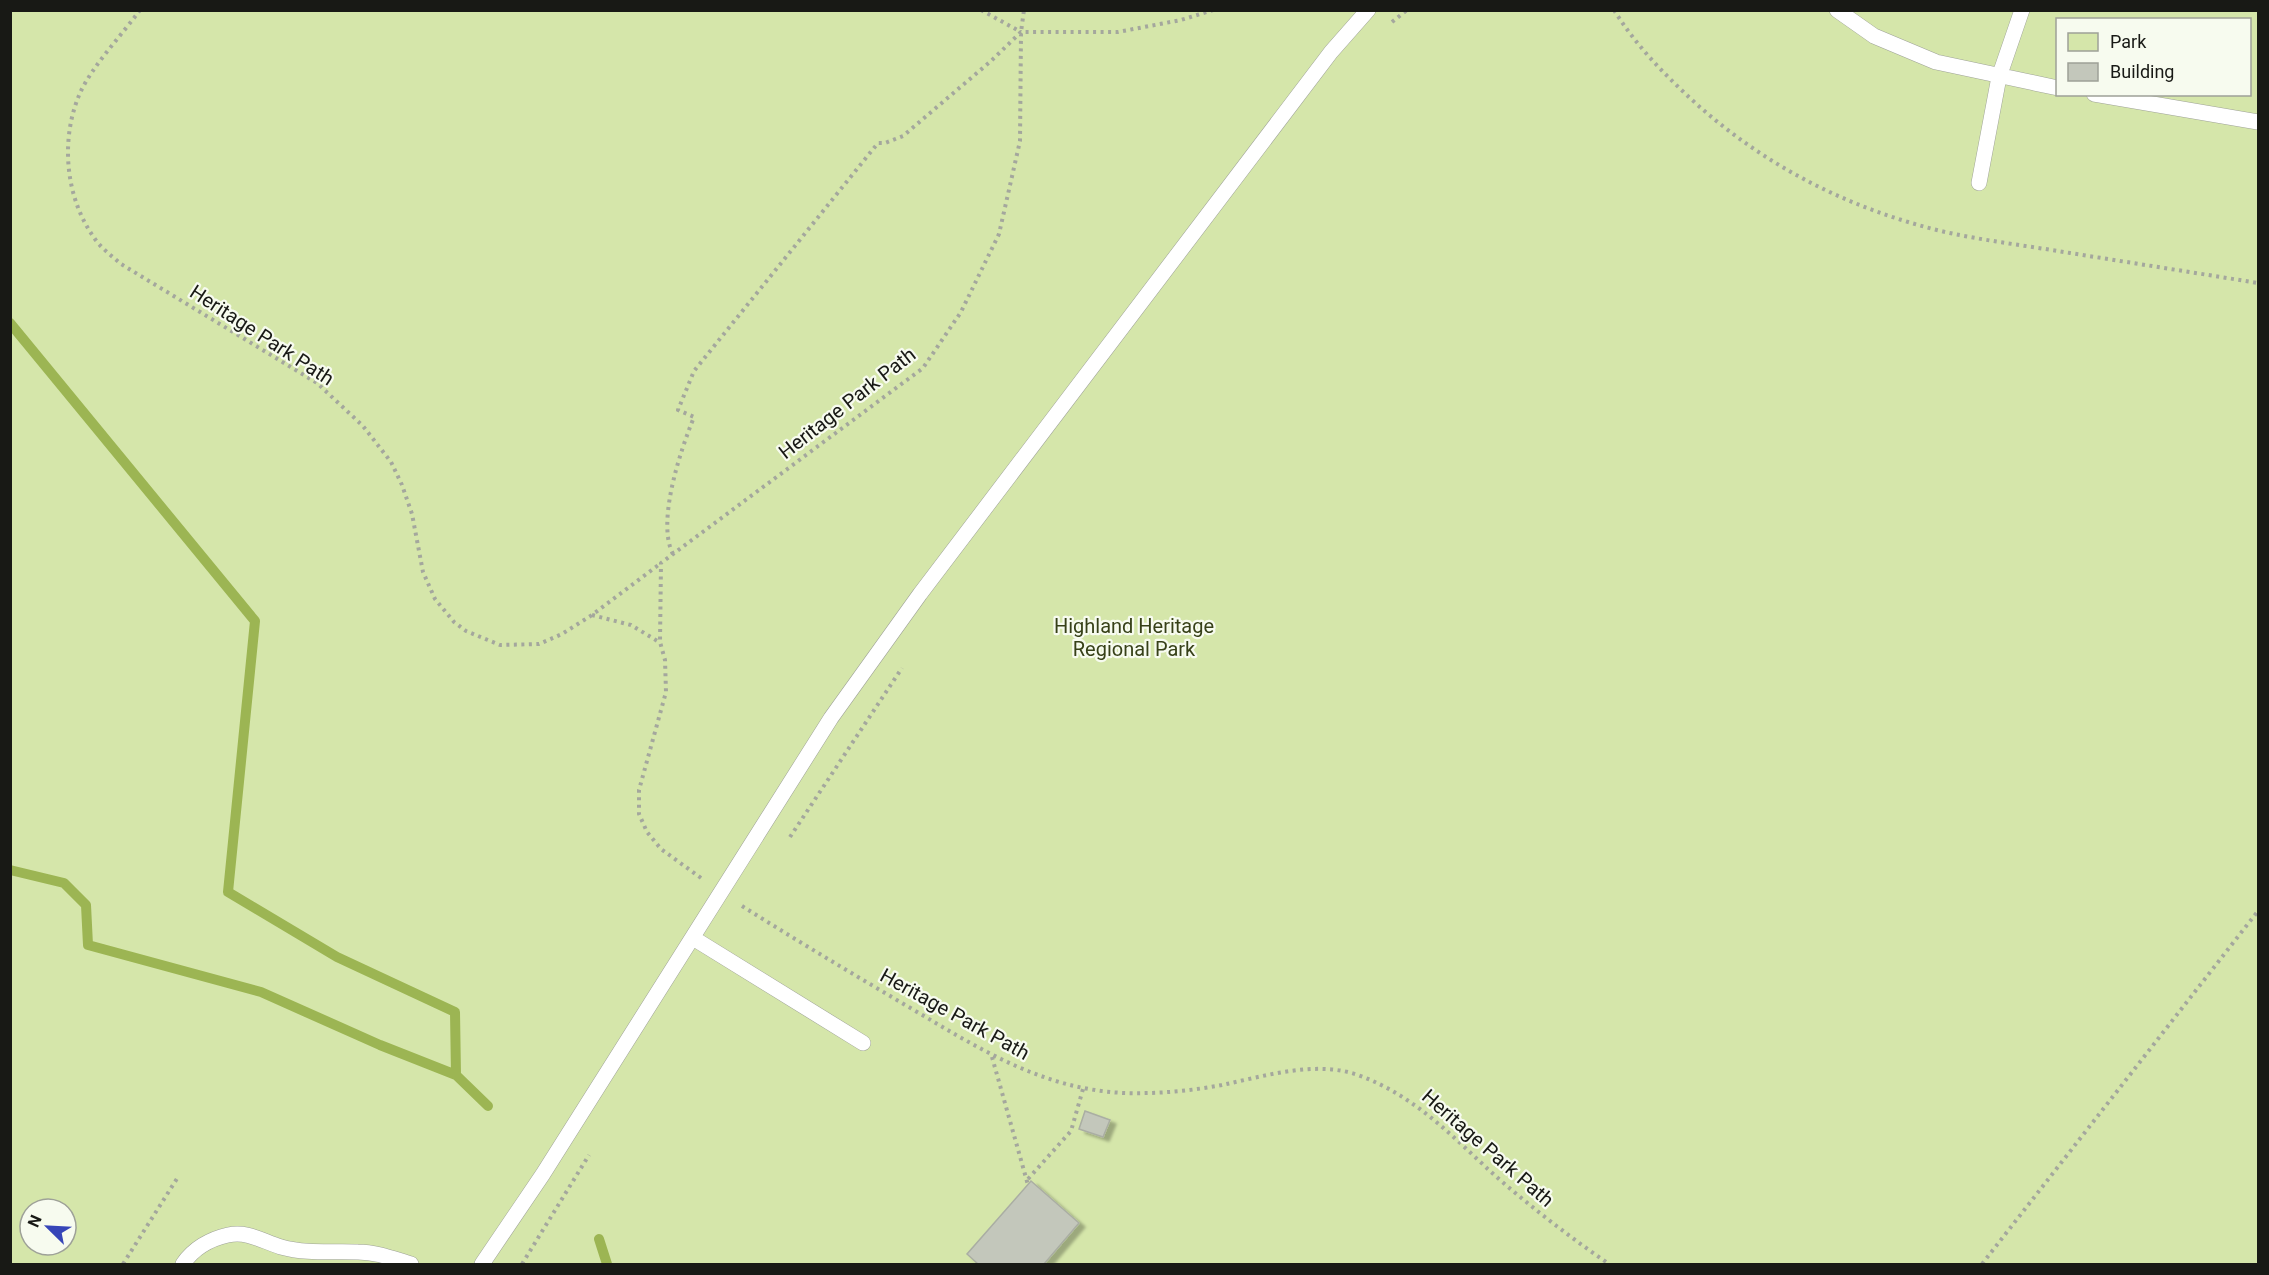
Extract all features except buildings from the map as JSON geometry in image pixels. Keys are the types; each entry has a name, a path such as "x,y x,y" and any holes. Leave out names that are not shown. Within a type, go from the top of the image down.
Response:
{"lane":[{"path":"482,1264 543,1174 825,727 920,594 1331,52 1368,10"},
{"path":"1837,10 1874,36 1936,62 2056,88"},
{"path":"1979,183 2000,77 2022,10"},
{"path":"2106,96 2259,122"},
{"path":"693,938 864,1043"},
{"path":"183,1264 190,1254 207,1242 228,1235 248,1234 297,1251 379,1254 411,1264"}],"path":[{"name":"Heritage Park Path","path":"140,10 81,91 70,120 67,158 72,191 95,239 121,264 317,383 363,426 392,462 402,485 412,514 423,572 435,599 454,621 480,638 500,645 518,646 539,644 562,634 592,615 922,369 961,312 999,234 1020,141 1021,32 1024,10"},
{"path":"981,10 1021,32 1118,32 1181,20 1213,10"},
{"path":"1385,28 1407,10"},
{"path":"1614,10 1628,32 1667,76 1720,125 1758,153 1840,197 1881,213 1945,232 2259,283"},
{"path":"673,554 668,537 670,501 680,454 694,417 678,410 694,371 878,143 885,143 903,136 991,61 1021,32"},
{"name":"Heritage Park Path","path":"661,562 660,642 665,660 666,692 639,789 639,814 647,832 661,849 742,907 992,1056 1055,1082 1083,1089 1125,1093 1179,1092 1311,1068 1355,1074 1383,1085 1417,1104 1502,1181 1572,1238 1609,1264"},
{"path":"592,615 631,625 660,642"},
{"path":"785,844 903,666"},
{"path":"737,916 748,898"},
{"path":"1982,1264 2259,911"},
{"path":"992,1056 1028,1185"},
{"path":"1027,1179 1071,1131 1083,1089"},
{"path":"522,1264 590,1153"},
{"path":"123,1264 178,1177"}],"green space":[{"name":"Highland Heritage Regional Park","path":"10,11 2258,11 2258,1264 11,1264"}],"waterway":[{"path":"10,323 255,621 228,892 337,957 455,1012 456,1075"},
{"path":"10,870 64,883 86,905 88,945 261,992 380,1045 456,1075 488,1106"},
{"path":"599,1239 607,1264"}]}
